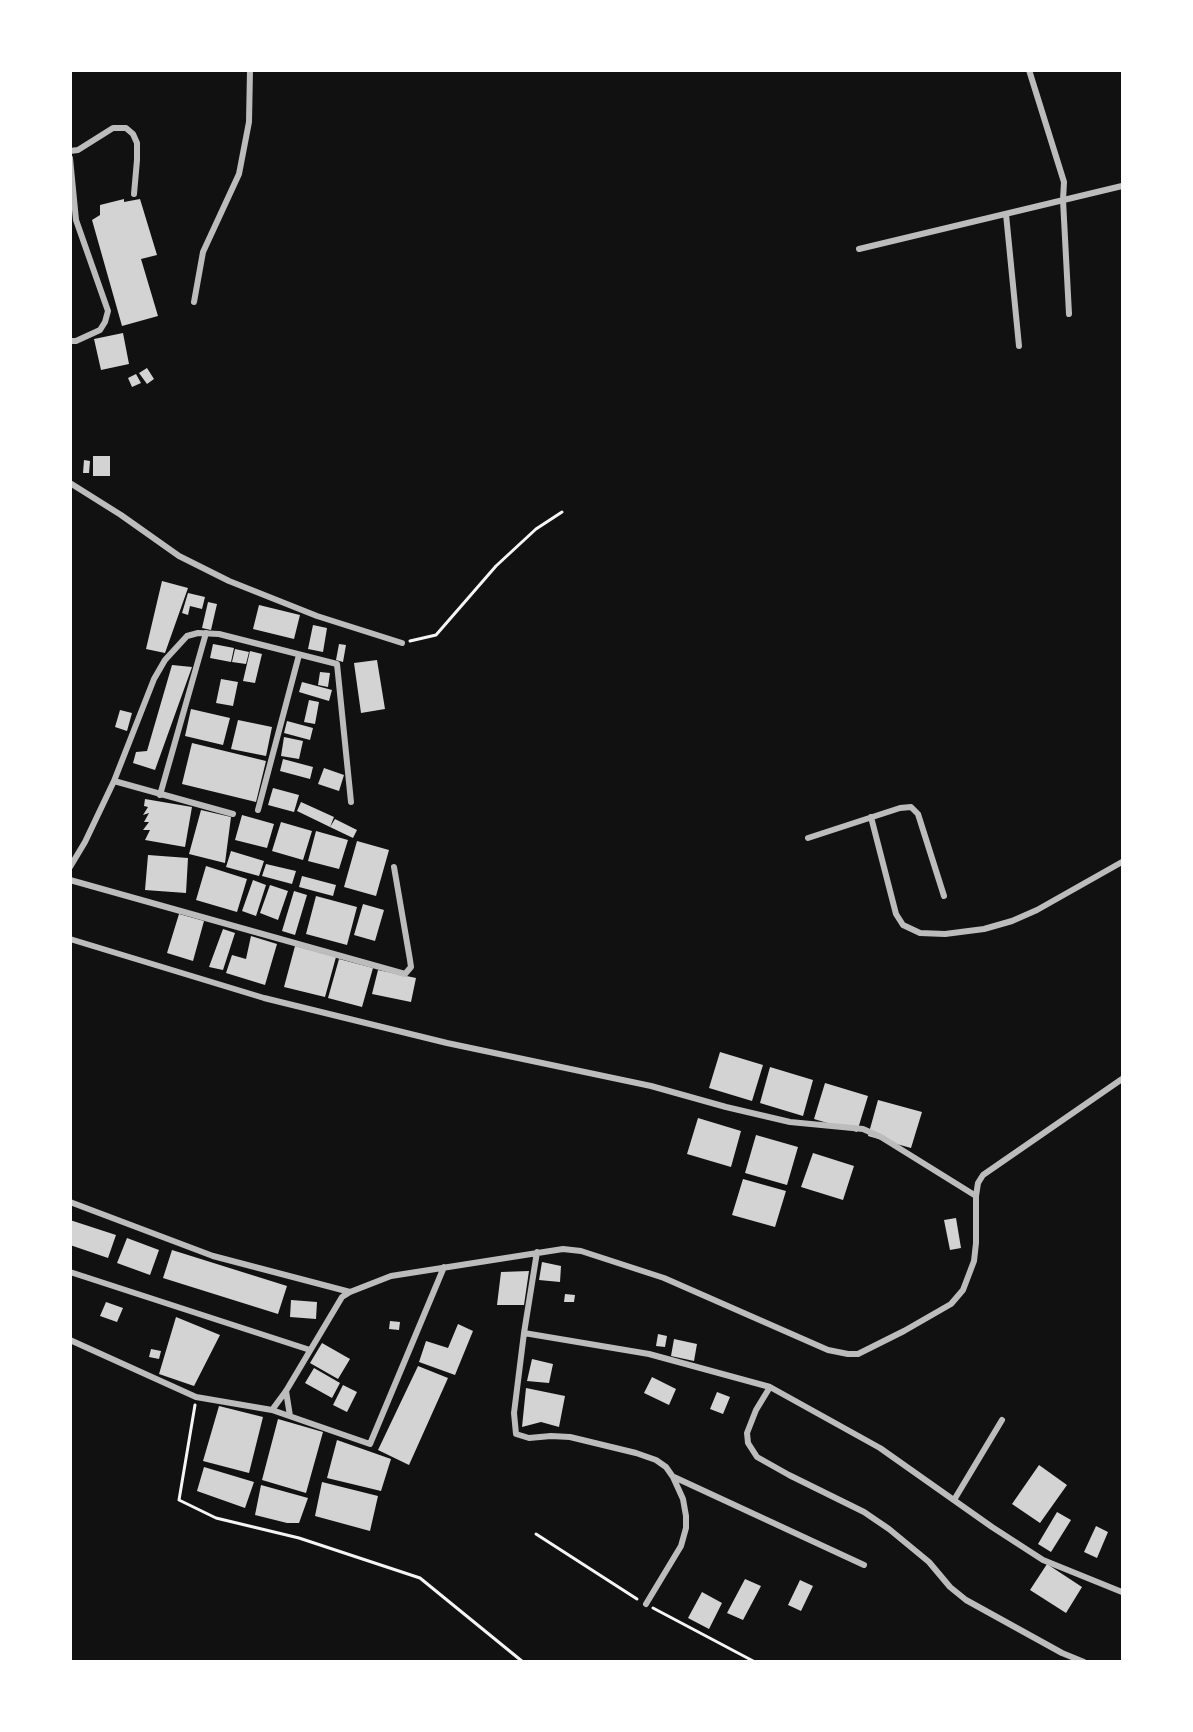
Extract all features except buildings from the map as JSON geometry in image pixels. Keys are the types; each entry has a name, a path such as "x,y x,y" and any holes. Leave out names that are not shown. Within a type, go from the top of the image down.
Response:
{"street":[{"path":"194,302 203,252 239,174 249,122 250,70"},
{"path":"1029,70 1064,182 1069,314"},
{"path":"70,151 78,150 113,128 126,128 133,134 137,143 134,195"},
{"path":"70,158 76,220 108,311 100,330 76,341 70,341"},
{"path":"859,249 1122,186"},
{"path":"1006,214 1019,346"},
{"path":"70,483 121,515 178,556 229,581 317,616 402,643"},
{"path":"70,867 85,842 114,781 154,679 165,660 187,636 198,633 219,634 338,664 351,802"},
{"path":"160,795 206,633"},
{"path":"258,810 298,655"},
{"path":"114,781 233,814"},
{"path":"808,838 906,806 915,809 944,896"},
{"path":"871,817 896,914 903,926 920,933 945,934 973,931 1012,921 1046,905 1122,862"},
{"path":"70,880 405,974 411,967 394,867"},
{"path":"70,939 264,998 436,1040 651,1086 790,1122 862,1129 881,1137 976,1196"},
{"path":"272,1410 286,1391 342,1297 350,1292 391,1276 563,1249 581,1251 664,1278 828,1350 858,1354 951,1304 963,1290 975,1252 978,1183 990,1169 1122,1079"},
{"path":"70,1202 213,1256 350,1292"},
{"path":"537,1252 514,1413 516,1434 529,1438 570,1437 636,1453 656,1460 666,1467 683,1499 686,1528 681,1546 646,1604"},
{"path":"70,1340 196,1398 272,1410 370,1444 444,1267"},
{"path":"70,1272 310,1350"},
{"path":"524,1333 650,1354 770,1387 880,1448 1043,1560 1122,1592"},
{"path":"770,1387 756,1410 747,1433 748,1443 757,1457 864,1512 889,1529 929,1563 950,1587 966,1600 1062,1653 1084,1662"},
{"path":"286,1391 290,1416"},
{"path":"954,1500 1002,1420"},
{"path":"673,1477 864,1565"}],"path":[{"path":"402,643 436,635 496,566 536,529 562,513"},
{"path":"196,1398 179,1500 216,1518 299,1538 420,1578 524,1662"}]}
